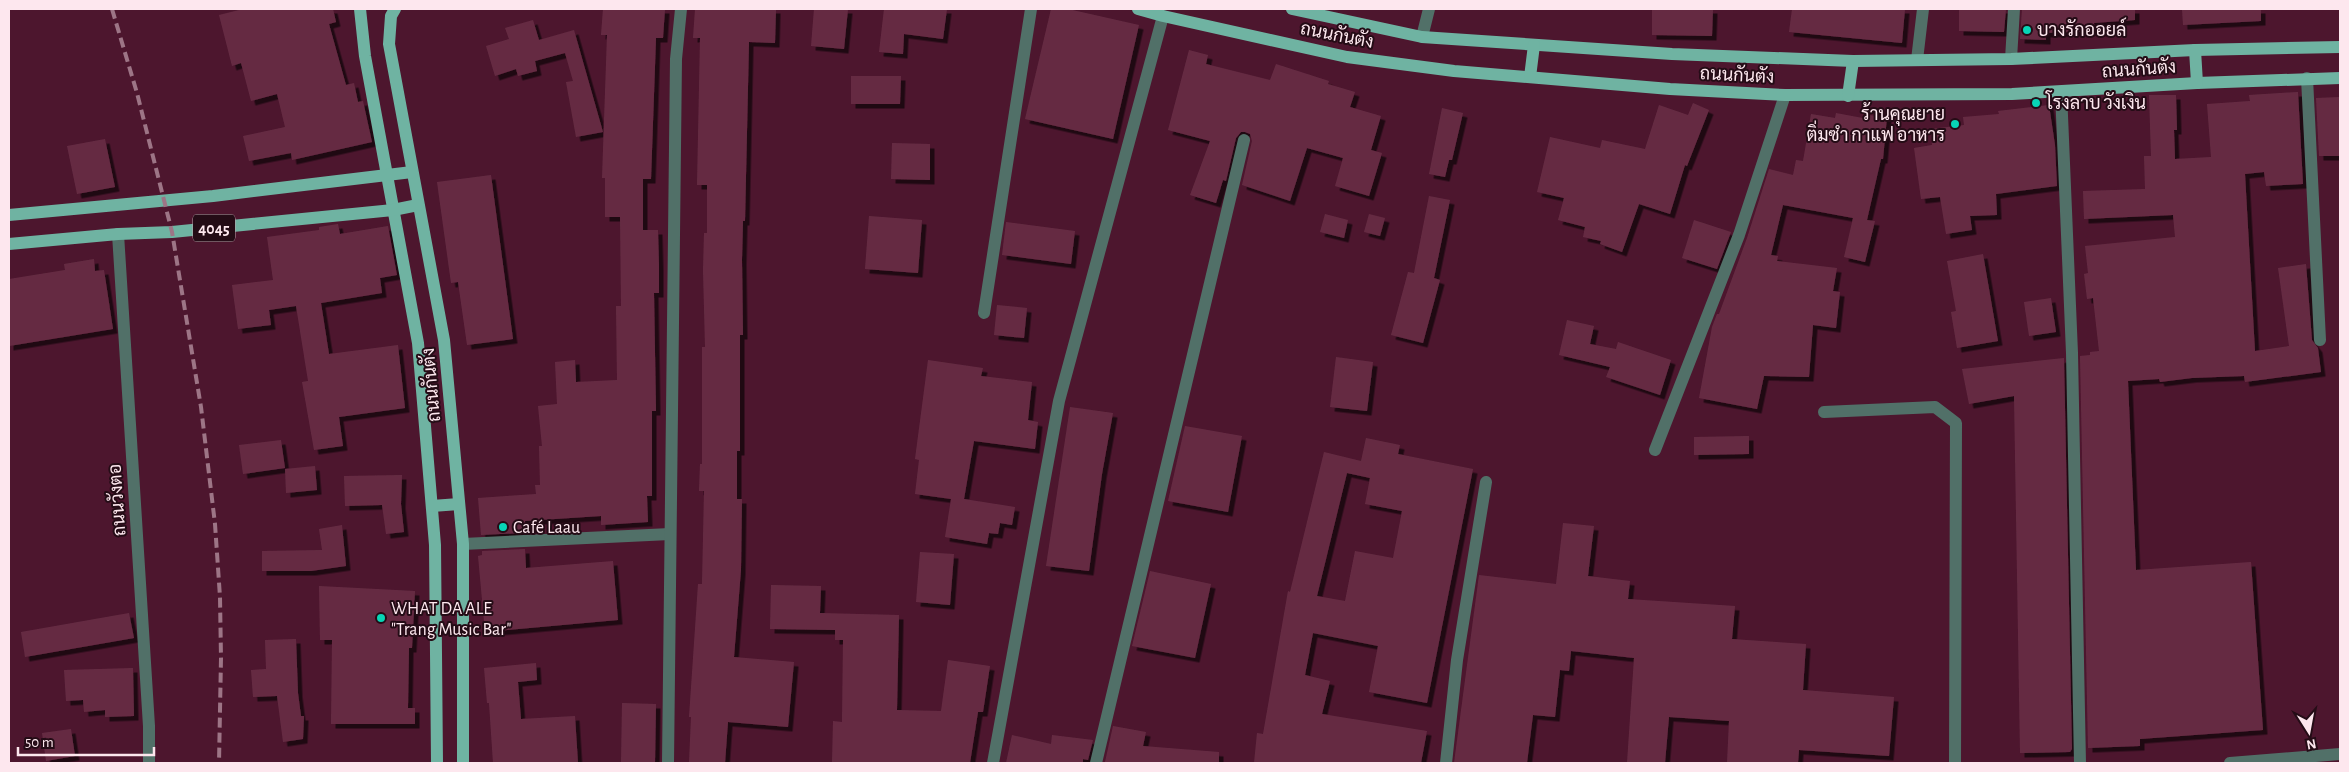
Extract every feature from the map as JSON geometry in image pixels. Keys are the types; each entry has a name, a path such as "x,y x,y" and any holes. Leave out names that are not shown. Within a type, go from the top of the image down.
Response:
{"main road":[{"name":"ถนนกันตัง","path":"360,9 365,56 418,344 435,545 437,763"},
{"name":"ถนนกันตัง","path":"395,9 391,16 389,44 444,340 463,544 463,763"},
{"name":"ถนนกันตัง","path":"1138,9 1164,13 1347,57 1454,71 1785,95 1848,96 2061,92 2198,83 2340,78"},
{"name":"ถนนกันตัง","path":"1292,9 1422,37 1672,54 1853,61 2010,59 2195,50 2340,47"},
{"path":"1530,77 1534,45"},
{"path":"2195,50 2198,83"},
{"path":"1848,96 1853,61"},
{"name":"4045","path":"9,215 213,196 412,172"},
{"name":"4045","path":"9,244 118,234 172,232 392,210 418,205"},
{"path":"432,506 459,504"}],"street":[{"path":"668,763 676,58 681,9"},
{"path":"984,313 1031,9"},
{"path":"1422,37 1429,9"},
{"path":"1917,60 1923,9"},
{"path":"2010,59 2014,9"},
{"path":"993,763 1059,401 1164,13"},
{"path":"2307,78 2320,340"},
{"path":"2061,92 2072,352 2080,763"},
{"path":"1655,450 1739,235 1785,95"},
{"path":"1096,763 1244,140"},
{"name":"ถนนวังตอ","path":"118,234 149,726 149,763"},
{"path":"1824,412 1935,408 1956,423 1954,763"},
{"path":"1446,763 1457,660 1486,482"},
{"path":"463,544 670,534"},
{"path":"2230,763 2274,762 2340,754"}],"building":[{"path":"243,9 333,9 336,22 329,24 346,85 354,83 358,102 363,101 372,142 292,160 291,153 249,161 243,136 285,127 277,94 251,101 241,63 232,66 219,15"},
{"path":"603,9 665,9 663,38 656,38 651,179 643,179 643,230 658,230 659,266 659,293 654,293 656,411 652,411 652,496 647,496 648,522 601,525 601,516 525,521 526,530 523,530 523,533 481,535 478,498 536,494 535,485 540,485 539,446 542,446 538,406 557,404 555,362 575,360 576,382 617,380 616,306 621,306 620,217 605,217 605,178 602,178 607,35 601,35"},
{"path":"695,9 776,9 775,43 749,42 745,221 743,221 742,260 743,335 740,335 740,451 737,451 737,499 742,499 741,570 734,657 794,662 788,727 728,722 725,763 689,763 691,717 689,717 698,584 702,584 704,491 699,491 700,464 702,464 702,347 705,347 704,233 707,233 707,185 697,185 700,38 693,38"},
{"path":"814,9 848,9 844,49 811,46"},
{"path":"884,9 947,9 943,39 904,34 903,54 879,52"},
{"path":"1051,9 1068,9 1139,25 1113,139 1025,119"},
{"path":"1652,9 1713,9 1712,36 1652,35"},
{"path":"1792,9 1905,9 1902,43 1789,32"},
{"path":"1959,9 2006,9 2004,32 1959,31"},
{"path":"2022,9 2135,9 2135,20 2094,23 2095,31 2046,33 2046,40 2020,39"},
{"path":"2182,9 2261,9 2261,21 2183,25"},
{"path":"533,20 539,40 574,30 603,132 576,137 566,82 573,81 565,53 535,61 537,71 518,76 516,69 495,76 486,46 509,39 505,28"},
{"path":"1189,50 1208,55 1206,64 1270,80 1276,64 1329,81 1328,84 1355,92 1350,107 1381,116 1371,150 1382,153 1369,196 1335,186 1343,158 1307,148 1290,201 1242,185 1252,141 1250,134 1245,132 1241,132 1236,138 1226,181 1223,180 1216,203 1190,195 1210,141 1168,130"},
{"path":"851,76 901,76 900,104 851,104"},
{"path":"2298,92 2303,184 2266,186 2264,172 2245,174 2255,351 2289,346 2278,268 2306,264 2312,340 2318,348 2321,372 2245,382 2244,376 2192,378 2160,382 2159,379 2128,381 2136,570 2251,562 2263,730 2140,739 2140,746 2088,748 2080,356 2090,355 2090,352 2099,351 2093,298 2087,299 2084,274 2088,273 2085,246 2175,237 2173,215 2084,219 2083,191 2145,189 2144,156 2151,156 2149,95 2176,95 2177,130 2174,130 2175,159 2211,157 2207,104 2250,101 2249,95"},
{"path":"2340,97 2340,156 2319,156 2316,98"},
{"path":"1693,103 1709,110 1687,166 1685,165 1670,214 1639,204 1622,252 1600,244 1601,241 1583,237 1585,227 1558,220 1564,198 1537,192 1550,137 1600,148 1602,140 1645,149 1659,105 1688,115"},
{"path":"2049,105 2055,145 2057,186 1996,194 1997,215 1970,216 1972,230 1946,234 1940,197 1921,199 1914,148 1932,145 1931,129 1964,125 1963,117 1999,114 1998,111"},
{"path":"1442,108 1463,113 1452,160 1449,160 1445,177 1429,174"},
{"path":"1836,113 1868,119 1868,115 1887,117 1883,159 1881,159 1867,220 1875,221 1865,262 1844,257 1853,218 1783,205 1771,255 1778,256 1777,261 1837,268 1833,291 1840,292 1836,328 1813,325 1809,377 1764,376 1757,409 1699,398 1712,327 1717,314 1719,314 1747,238 1769,169 1793,175 1796,160 1803,161 1811,114 1835,118"},
{"path":"105,139 115,187 77,194 67,146"},
{"path":"892,143 930,144 930,180 891,179"},
{"path":"491,175 513,339 467,345 458,282 451,283 437,182"},
{"path":"1429,196 1450,200 1434,278 1440,280 1423,343 1391,335 1408,272 1414,273"},
{"path":"1325,214 1348,220 1344,238 1320,232"},
{"path":"1369,214 1385,218 1380,236 1364,232"},
{"path":"869,216 922,220 918,273 865,269"},
{"path":"1694,220 1731,232 1717,269 1682,258"},
{"path":"1006,222 1075,231 1071,264 1002,255"},
{"path":"338,224 340,234 388,226 397,275 380,278 382,293 321,303 329,354 398,345 405,408 339,417 343,446 314,450 302,382 308,381 296,306 269,310 271,325 238,329 232,285 273,280 267,237 319,230 319,227"},
{"path":"1983,254 1998,341 1957,348 1951,312 1956,311 1947,261"},
{"path":"94,259 95,271 104,270 113,329 9,346 9,279 65,270 64,264"},
{"path":"2051,298 2056,332 2029,336 2024,302"},
{"path":"997,305 1027,308 1024,338 994,335"},
{"path":"1567,320 1594,326 1590,344 1616,349 1618,342 1671,360 1660,395 1606,377 1610,367 1559,355"},
{"path":"1336,357 1373,362 1367,411 1330,407"},
{"path":"2064,358 2072,749 2070,752 2020,753 2014,396 1969,404 1962,369"},
{"path":"928,360 983,368 981,376 1032,382 1028,420 1038,422 1035,449 974,441 964,499 1015,507 1012,525 1000,523 998,534 989,533 987,544 945,537 951,499 915,494 919,460 915,459"},
{"path":"1070,407 1113,413 1102,474 1089,571 1046,566"},
{"path":"1185,426 1242,436 1228,512 1168,501"},
{"path":"1749,436 1749,454 1694,455 1694,437"},
{"path":"1366,438 1400,445 1398,454 1473,469 1427,703 1369,692 1378,646 1313,633 1305,675 1330,681 1322,714 1427,731 1421,763 1254,763 1257,733 1263,734 1288,591 1290,592 1324,452 1361,461","holes":["1347,473 1370,478 1365,504 1402,511 1393,558 1355,551 1345,601 1317,596"]},
{"path":"281,440 285,468 243,474 239,445"},
{"path":"315,466 317,490 286,493 285,469"},
{"path":"402,475 401,504 404,532 386,534 382,505 345,506 344,476"},
{"path":"1563,523 1594,526 1588,576 1630,581 1628,599 1735,606 1732,639 1806,644 1803,690 1894,697 1889,756 1799,750 1798,763 1727,763 1729,721 1669,717 1665,763 1627,763 1634,658 1571,651 1569,671 1560,670 1555,717 1533,715 1527,763 1454,763 1479,575 1556,584"},
{"path":"342,525 346,566 311,571 262,571 262,551 322,550 319,529"},
{"path":"525,549 526,568 613,561 618,620 485,632 478,556 482,555 482,551"},
{"path":"920,552 954,554 950,605 916,602"},
{"path":"1150,571 1211,584 1195,658 1132,646"},
{"path":"771,585 821,586 820,613 899,615 897,710 941,711 948,660 990,666 983,712 978,712 970,763 832,763 833,721 842,722 843,640 835,640 835,630 770,629"},
{"path":"319,586 415,591 412,648 409,648 408,708 415,708 415,724 331,724 332,640 320,640"},
{"path":"129,613 134,638 25,657 21,632"},
{"path":"296,639 298,693 301,716 304,716 303,739 283,742 277,696 253,697 251,670 266,669 265,640"},
{"path":"536,663 537,680 518,682 521,719 575,716 578,763 493,763 489,703 487,703 484,668"},
{"path":"133,668 134,716 105,717 105,710 84,712 83,700 66,701 64,670"},
{"path":"622,703 656,704 655,763 621,763"},
{"path":"1113,726 1146,732 1143,746 1219,752 1219,763 1105,762"},
{"path":"71,729 75,756 46,761 42,733"},
{"path":"1012,735 1051,744 1052,735 1093,740 1088,760 1083,759 1083,763 1006,763"}],"railway":[{"path":"112,9 137,93 172,232 201,407 215,524 220,597 219,763"}],"place":[{"name":"บางรักออยล์","path":"2027,30"},
{"name":"โรงลาบ วังเงิน","path":"2036,103"},
{"name":"ร้านคุณยาย ติ่มซำ กาแฟ อาหาร","path":"1955,124"},
{"name":"Café Laau","path":"503,527"},
{"name":"WHAT DA ALE \"Trang Music Bar\"","path":"381,618"}]}
